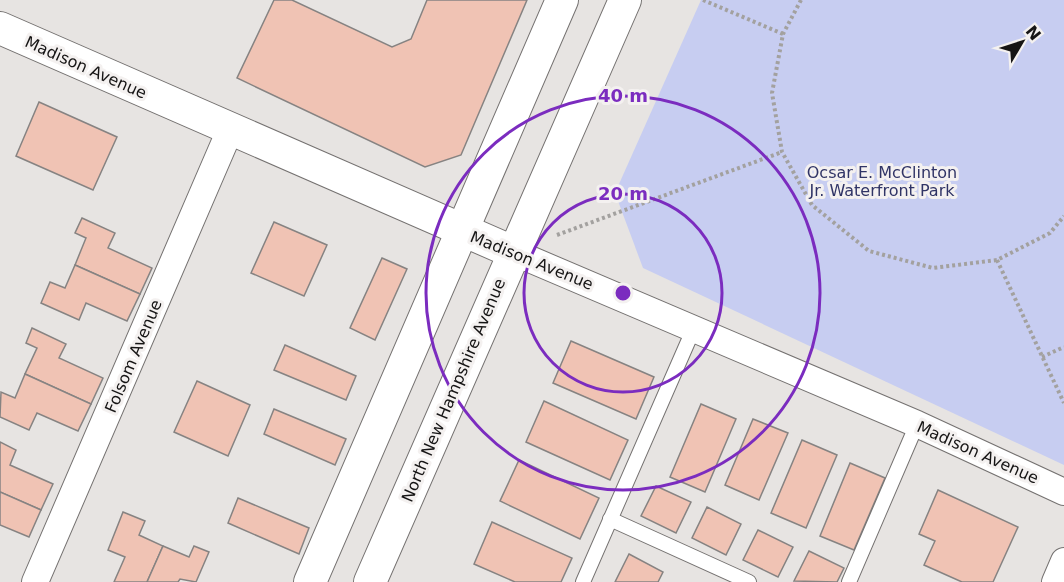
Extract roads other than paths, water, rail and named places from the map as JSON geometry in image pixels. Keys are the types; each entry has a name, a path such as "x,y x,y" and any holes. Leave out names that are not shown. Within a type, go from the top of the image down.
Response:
{"street":[{"path":"310,582 460,231 562,0"},
{"name":"North New Hampshire Avenue","path":"370,582 625,0"},
{"name":"Madison Avenue","path":"0,28 460,231 917,424 1064,492"},
{"name":"Folsom Avenue","path":"36,582 230,130"},
{"path":"1055,582 1064,561"}],"lane":[{"path":"583,582 694,328"},
{"path":"849,582 917,424"},
{"path":"610,519 749,582"}],"park label":[{"name":"Ocsar E. McClinton Jr. Waterfront Park","path":"882,181"}]}
